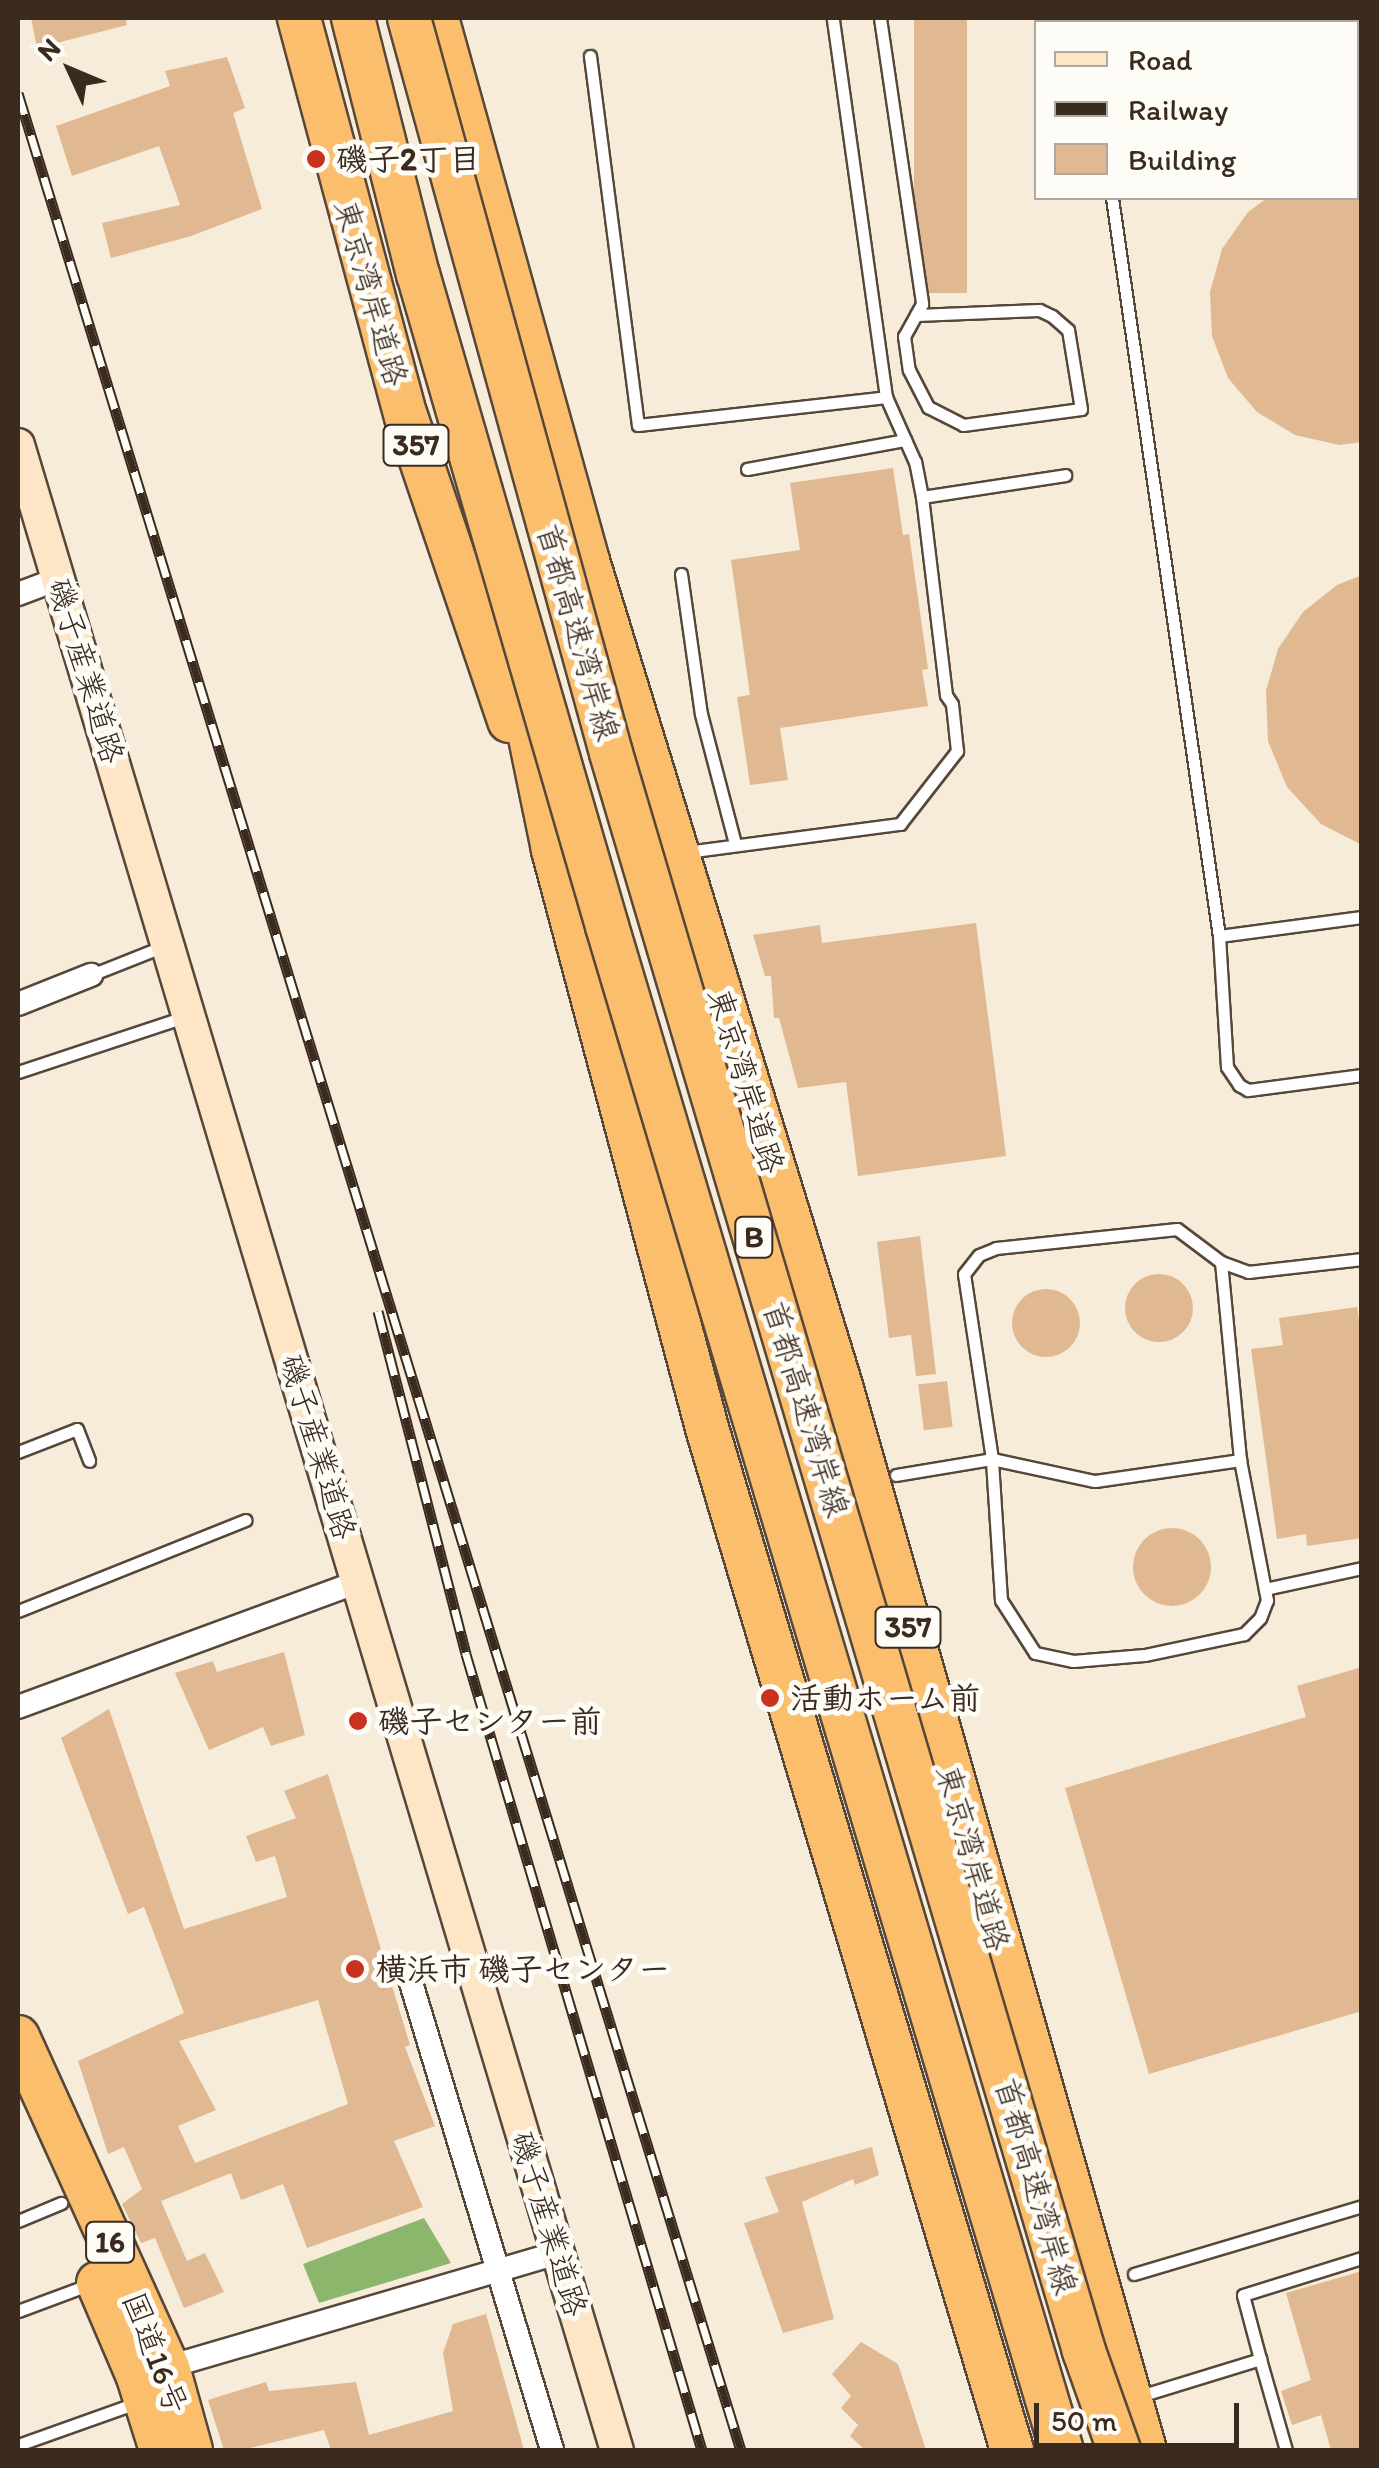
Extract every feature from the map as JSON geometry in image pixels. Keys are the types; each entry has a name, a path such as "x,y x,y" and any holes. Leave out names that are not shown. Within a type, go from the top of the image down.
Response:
{"highway":[{"name":"東京湾岸道路","path":"299,18 340,186 406,416 552,850 707,1428 1012,2450"},
{"name":"首都高速湾岸線","path":"353,18 418,274 607,926 1062,2450"},
{"name":"東京湾岸道路","path":"361,18 447,350 552,850"},
{"name":"東京湾岸道路","path":"399,18 481,322 596,636 664,806"},
{"name":"首都高速湾岸線","path":"410,18 611,753 1084,2351 1119,2450"},
{"name":"東京湾岸道路","path":"436,18 588,560 841,1386 1146,2450"},
{"name":"国道16号","path":"18,2037 151,2381 161,2450"},
{"name":"国道16号","path":"18,2109 97,2281 191,2450"}],"street":[{"name":"磯子産業道路","path":"18,444 617,2450"},
{"path":"18,594 58,579"},
{"path":"18,1004 91,974"},
{"path":"18,1707 358,1582"},
{"path":"408,1976 552,2450"},
{"path":"151,2381 558,2252"}],"lane":[{"path":"676,853 900,824 958,751 952,704 946,695 922,498 905,440 886,397 833,18"},
{"path":"880,18 922,304 904,336 910,370 928,407 963,425 1080,408 1068,330 1052,316 1039,310 916,315"},
{"path":"590,56 638,426 886,397"},
{"path":"1112,200 1219,936 1226,1067 1239,1086 1248,1090 1362,1075"},
{"path":"747,469 905,440"},
{"path":"922,498 1065,475"},
{"path":"681,574 701,714 735,844"},
{"path":"1219,936 1362,917"},
{"path":"91,974 168,945"},
{"path":"18,1072 190,1016"},
{"path":"1221,1262 1240,1460 1267,1600 1260,1618 1244,1634 1144,1654 1073,1662 1035,1653 1001,1600 992,1459 964,1274 978,1254 996,1248 1177,1229 1221,1262 1248,1272 1362,1259"},
{"path":"18,1452 76,1430 89,1461"},
{"path":"896,1474 992,1459 1095,1481 1240,1460"},
{"path":"18,1611 246,1520"},
{"path":"1265,1588 1362,1568"},
{"path":"18,2221 61,2203"},
{"path":"1134,2274 1362,2206"},
{"path":"1286,2450 1243,2295 1362,2258"},
{"path":"18,2312 97,2281"},
{"path":"1130,2399 1260,2359"},
{"path":"18,2445 151,2381"}],"green space":[{"path":"424,2218 451,2263 319,2303 303,2264"}],"building":[{"path":"31,18 126,18 127,25 37,48"},
{"path":"914,18 967,18 967,293 914,293"},
{"path":"227,57 245,108 233,113 262,209 191,236 111,258 102,223 180,205 159,146 72,176 56,126 170,86 165,71"},
{"path":"1362,198 1362,442 1339,445 1295,435 1257,412 1228,378 1212,336 1210,292 1222,249 1248,212 1264,200"},
{"path":"893,468 903,535 909,534 928,669 922,670 928,706 780,728 788,780 750,785 737,697 750,695 731,560 800,550 790,483"},
{"path":"1362,575 1362,845 1321,824 1287,787 1268,741 1266,691 1278,649 1303,612 1337,585"},
{"path":"976,923 1006,1156 858,1176 846,1082 798,1088 779,1018 774,1018 771,976 765,976 753,935 820,925 822,943"},
{"path":"920,1236 936,1374 916,1376 911,1335 889,1338 877,1242"},
{"path":"1159,1274 1172,1276 1183,1284 1191,1295 1191,1321 1183,1332 1172,1340 1159,1342 1146,1340 1135,1332 1127,1321 1125,1308 1127,1295 1135,1284 1146,1276"},
{"path":"1046,1289 1059,1291 1070,1299 1078,1310 1078,1336 1070,1347 1059,1355 1046,1357 1033,1355 1022,1347 1014,1336 1012,1323 1014,1310 1022,1299 1033,1291"},
{"path":"1357,1307 1362,1338 1362,1538 1307,1546 1306,1534 1277,1539 1251,1349 1283,1345 1279,1318"},
{"path":"947,1381 953,1427 924,1430 918,1385"},
{"path":"1172,1528 1200,1539 1211,1567 1200,1595 1172,1606 1144,1595 1133,1567 1144,1539"},
{"path":"284,1652 305,1735 271,1746 263,1727 209,1750 175,1673 213,1661 217,1672"},
{"path":"1362,1667 1362,2011 1149,2074 1065,1788 1306,1717 1297,1686"},
{"path":"109,1709 184,1929 287,1897 275,1856 256,1862 246,1836 296,1818 284,1791 328,1774 410,2045 405,2047 435,2126 394,2141 423,2207 307,2248 283,2184 241,2200 231,2173 161,2201 187,2261 205,2253 224,2292 184,2308 155,2238 141,2243 122,2204 142,2189 124,2147 108,2154 78,2061 184,2013 144,1907 128,1914 61,1738","holes":["318,2000 348,2104 195,2163 178,2126 216,2110 179,2041"]},
{"path":"872,2147 879,2175 855,2185 853,2179 802,2202 834,2319 783,2333 744,2223 779,2212 765,2177"},
{"path":"1362,2271 1362,2450 1331,2450 1321,2415 1292,2425 1281,2391 1311,2380 1286,2293"},
{"path":"486,2314 524,2450 331,2450 324,2430 242,2450 224,2450 208,2400 266,2382 269,2391 356,2382 369,2435 453,2411 443,2353 453,2324"},
{"path":"861,2342 898,2364 926,2450 865,2450 850,2436 858,2425 841,2408 851,2396 832,2374"}],"railway":[{"path":"18,93 741,2450"},
{"path":"378,1311 466,1654 702,2450"}],"place":[{"name":"磯子2丁目","path":"316,159"},
{"name":"活動ホーム前","path":"770,1698"},
{"name":"磯子センター前","path":"358,1721"},
{"name":"横浜市 磯子センター","path":"355,1969"}]}
